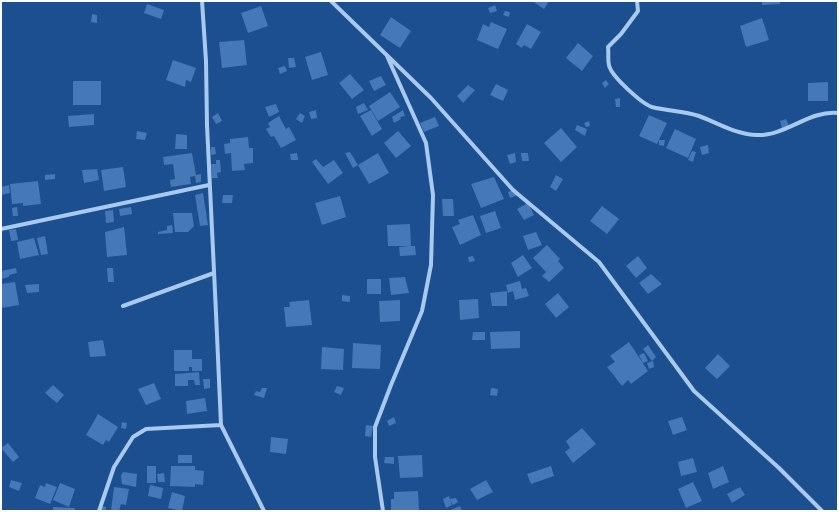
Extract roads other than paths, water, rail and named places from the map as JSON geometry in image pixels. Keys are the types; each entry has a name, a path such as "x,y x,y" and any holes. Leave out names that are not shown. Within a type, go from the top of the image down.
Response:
{"street":[{"path":"202,1 206,62 209,185 220,426 264,511"},
{"path":"330,1 431,98 513,190 599,262 694,391 780,468 822,511"},
{"path":"637,1 638,11 621,34 608,47 609,68 627,89 650,106 697,116 741,132 757,135 776,133 817,116 838,113"},
{"path":"383,511 375,457 375,427 422,311 431,265 433,195 426,143 386,54"},
{"path":"1,229 209,185"},
{"path":"123,306 214,273"},
{"path":"99,511 114,467 133,437 146,429 220,426"}]}
